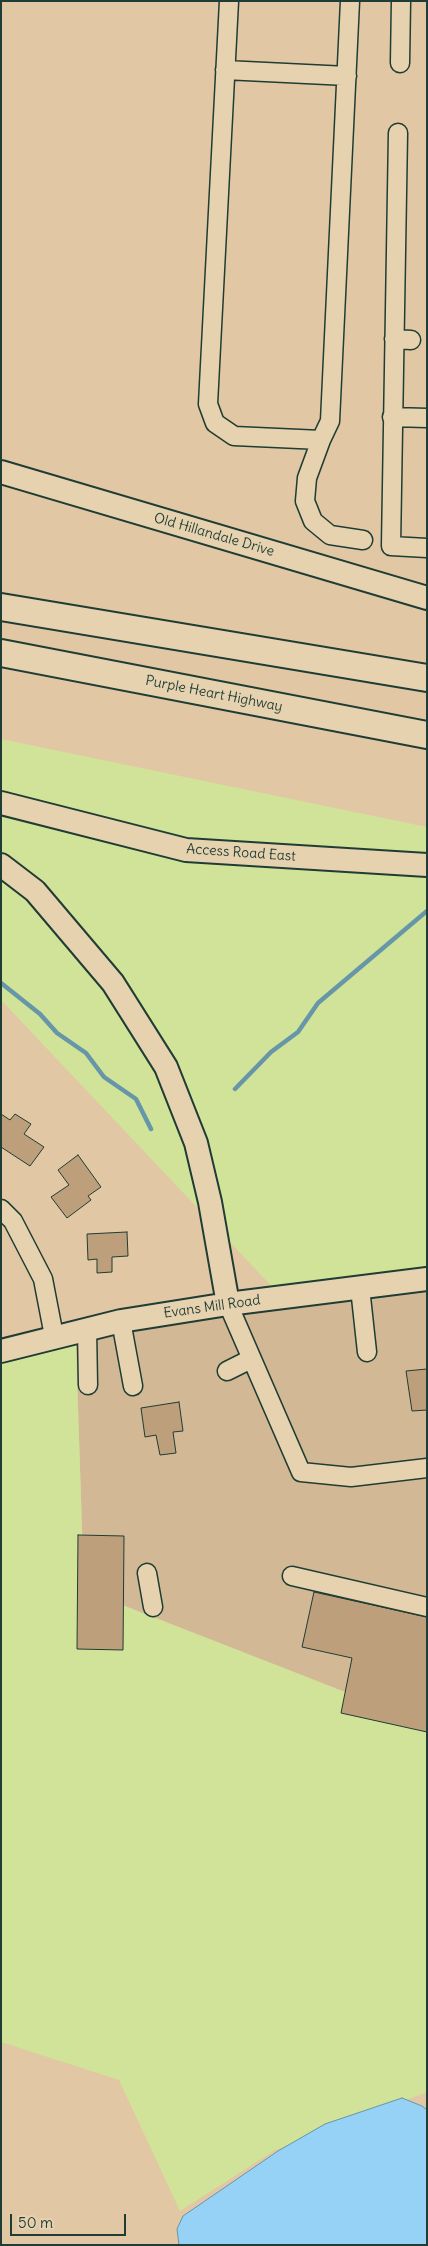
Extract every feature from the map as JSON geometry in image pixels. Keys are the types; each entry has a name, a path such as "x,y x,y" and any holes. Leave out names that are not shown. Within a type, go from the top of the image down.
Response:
{"highway":[{"path":"1,607 427,678"},
{"name":"Purple Heart Highway","path":"1,653 427,735"}],"main road":[{"name":"Old Hillandale Drive","path":"1,472 427,598"},
{"name":"Access Road East","path":"1,802 186,850 427,865"},
{"path":"1,864 35,890 113,983 166,1067 196,1143 210,1202 228,1304"},
{"name":"Evans Mill Road","path":"1,1351 54,1336 121,1321 228,1304 427,1279"}],"street":[{"path":"229,1 208,404 215,423 234,436 321,440"},
{"path":"350,1 330,421 307,478 305,501 313,521 330,535 363,540"},
{"path":"400,63 401,1"},
{"path":"225,70 347,76"},
{"path":"398,133 402,339 392,417 390,546 427,548"},
{"path":"392,417 427,418"},
{"path":"1,1208 13,1221 42,1279 54,1336"},
{"path":"360,1288 367,1352"},
{"path":"228,1304 300,1472 351,1478 390,1466 427,1468"},
{"path":"121,1321 133,1386"},
{"path":"87,1329 88,1385"},
{"path":"227,1371 251,1359"},
{"path":"147,1573 153,1607"},
{"path":"292,1576 427,1607"}],"shaded area":[{"path":"427,1274 427,1724 84,1590 76,1345 277,1292"}],"green space":[{"path":"1,739 427,827 427,1274 277,1292 1,1000"},
{"path":"76,1345 84,1590 427,1724 427,2092 275,2150 180,2211 119,2080 1,2042 1,1362"}],"water":[{"path":"402,2098 427,2110 427,2245 179,2245 177,2229 183,2216 278,2151 325,2124"}],"building":[{"path":"1,1114 10,1120 15,1114 31,1124 24,1134 44,1147 30,1166 1,1147"},
{"path":"78,1155 101,1187 88,1196 91,1200 67,1218 51,1197 69,1185 58,1170"},
{"path":"127,1232 128,1256 112,1257 112,1272 97,1273 97,1259 88,1260 87,1234"},
{"path":"427,1369 427,1410 412,1411 406,1371"},
{"path":"179,1402 183,1431 173,1432 176,1453 160,1455 156,1435 145,1437 141,1408"},
{"path":"78,1535 124,1536 123,1650 77,1649"},
{"path":"314,1592 427,1617 427,1732 341,1713 352,1658 302,1647"}],"waterway":[{"path":"235,1089 271,1052 298,1032 318,1003 427,911"},
{"path":"1,983 40,1014 57,1033 86,1053 104,1077 136,1099 151,1129"}]}
